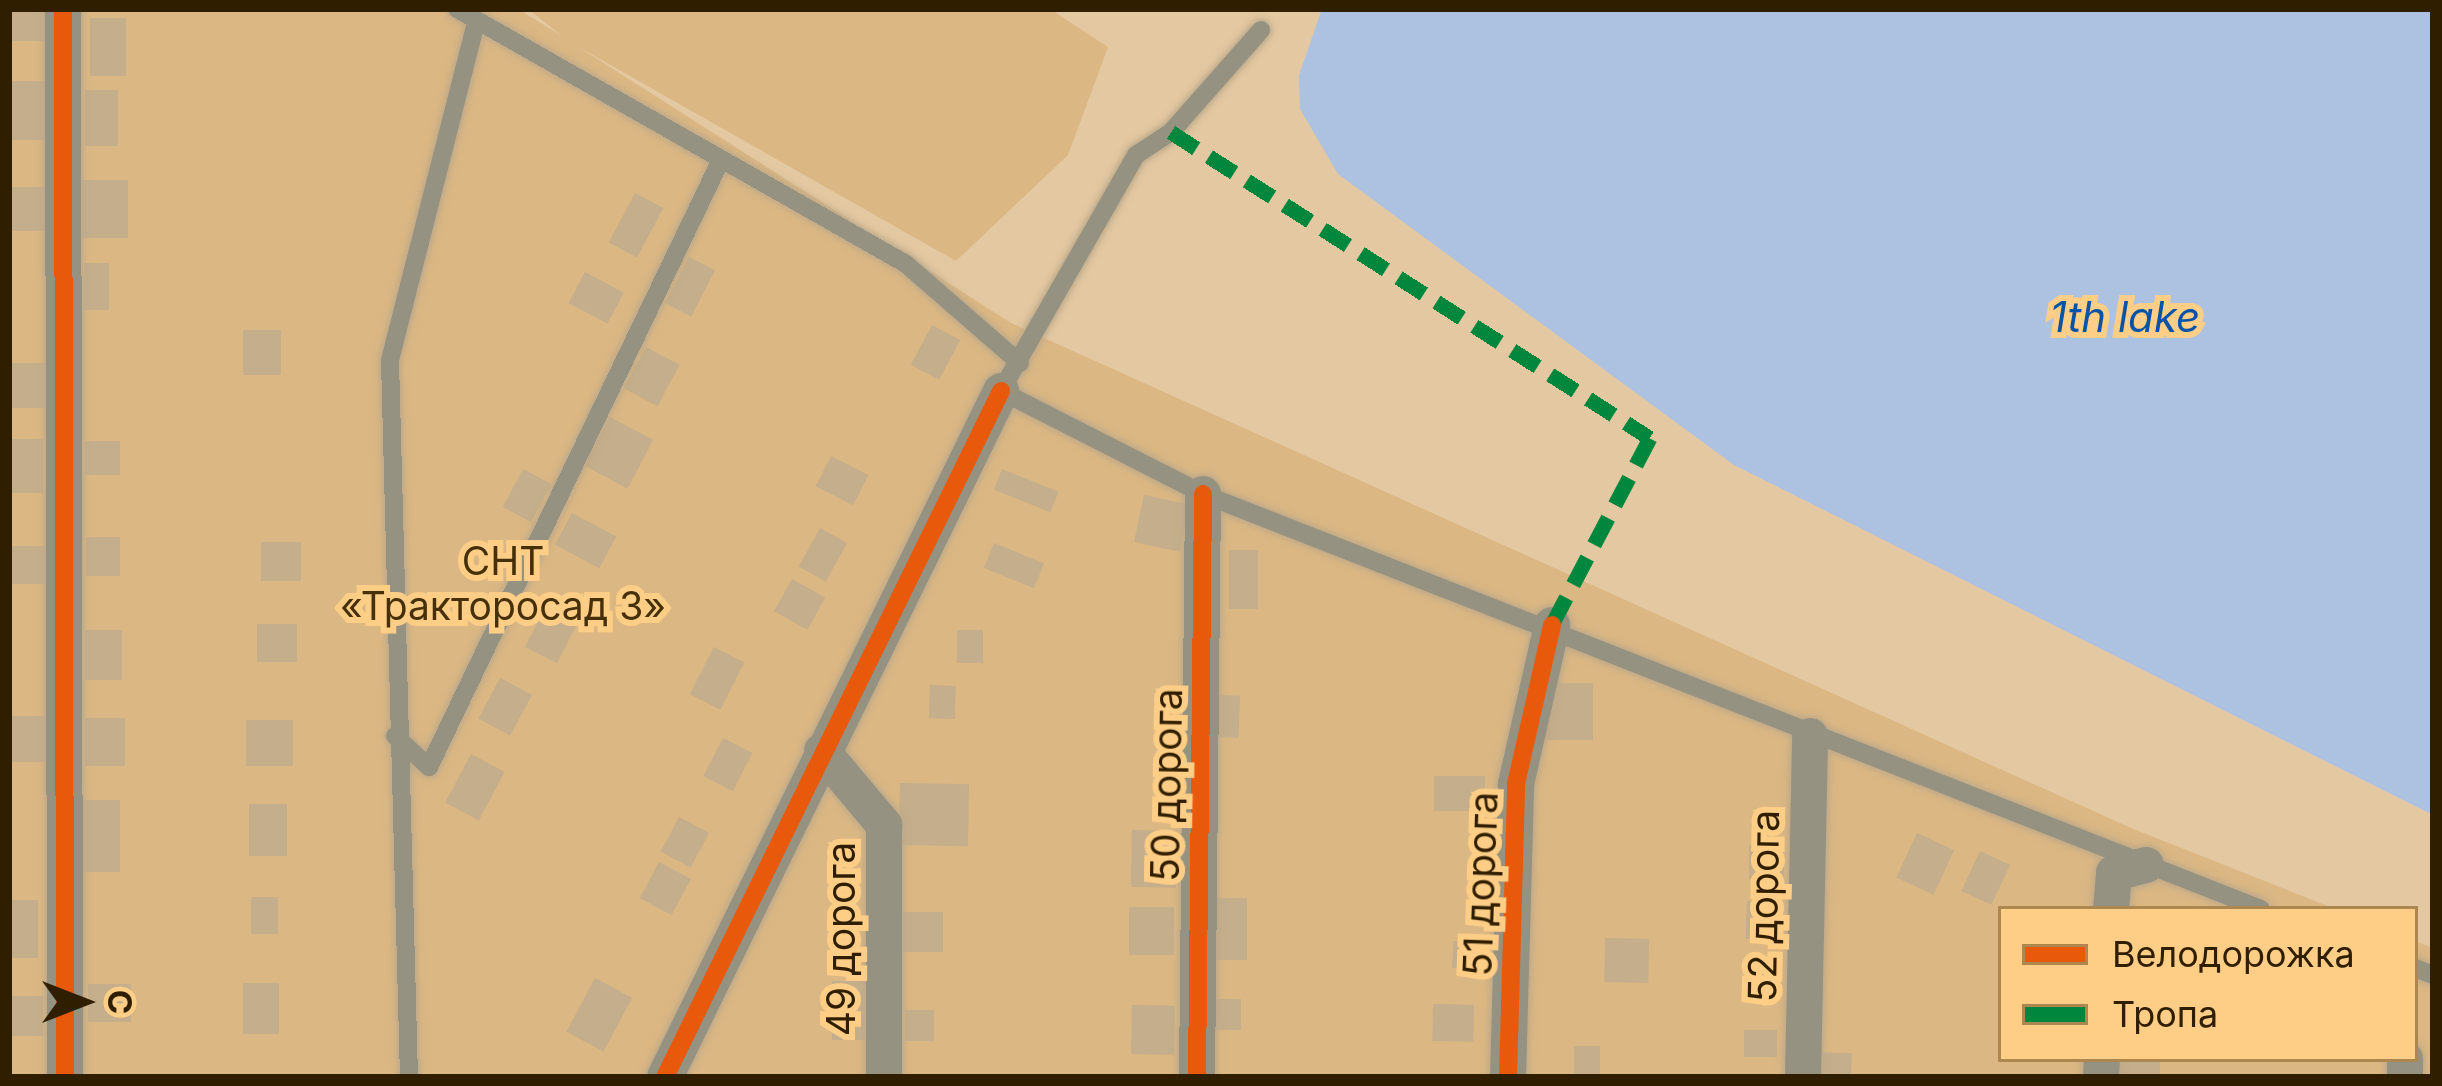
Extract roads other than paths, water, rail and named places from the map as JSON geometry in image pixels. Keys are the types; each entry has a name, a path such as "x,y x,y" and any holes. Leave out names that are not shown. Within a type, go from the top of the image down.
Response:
{"street":[{"path":"62,9 65,1077"},
{"path":"664,1077 1010,377"},
{"name":"50 дорога","path":"1197,1077 1203,494"},
{"name":"51 дорога","path":"1508,1077 1516,784 1552,625"},
{"name":"52 дорога","path":"1803,1077 1810,736"},
{"name":"49 дорога","path":"822,751 884,825 884,1077"},
{"path":"2111,906 2114,873 2146,865"}],"lane":[{"path":"457,9 719,164 906,264 1010,377 1203,494 1552,625 1810,736 2252,906"},
{"path":"409,1077 395,736 390,360 476,22"},
{"path":"1010,377 1136,155 1171,132 1261,30"},
{"path":"395,736 429,767 719,164"}],"water":[{"name":"1th lake","path":"1322,9 2433,9 2433,815 1734,465 1338,174 1300,109 1299,75"}],"park label":[{"name":"СНТ «Тракторосад 3»","path":"503,584"}]}
